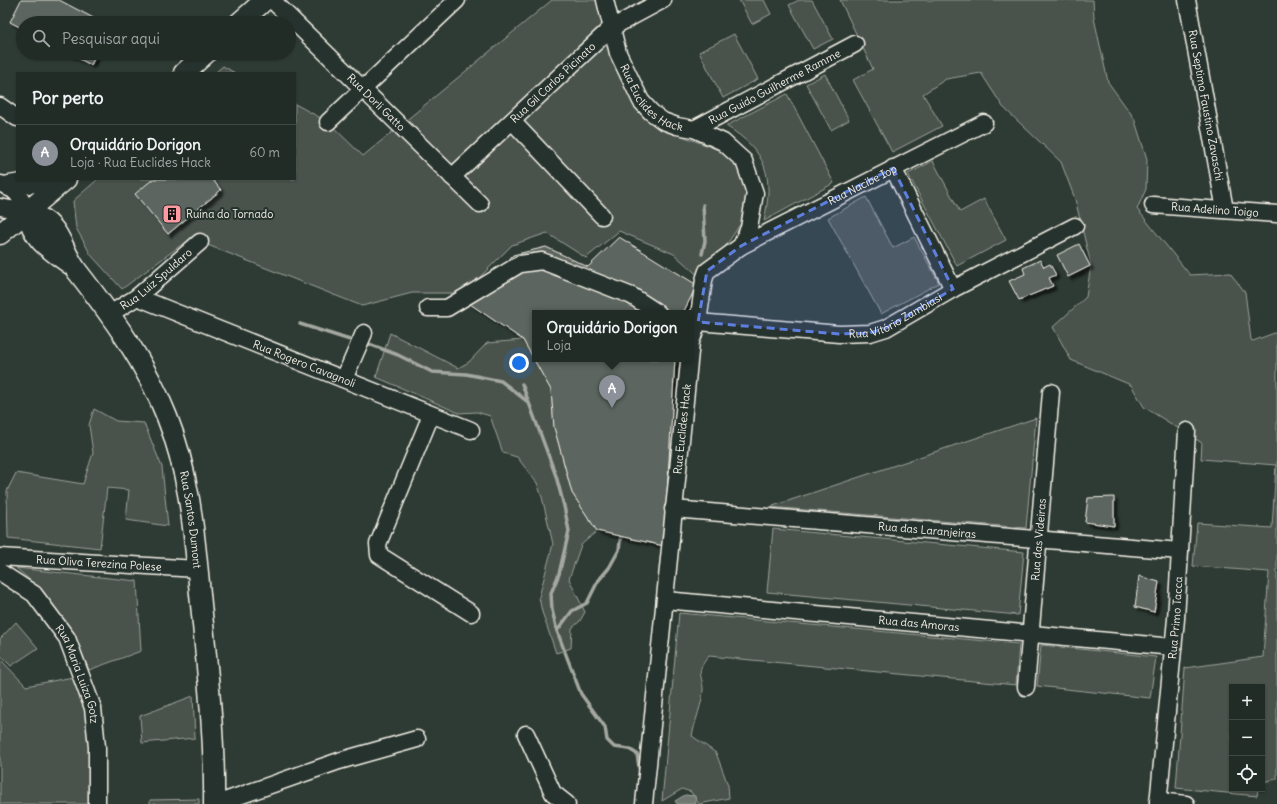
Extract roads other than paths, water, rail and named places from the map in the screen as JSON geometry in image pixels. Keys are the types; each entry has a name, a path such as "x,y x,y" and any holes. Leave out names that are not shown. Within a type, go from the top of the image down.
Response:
{"main road":[{"path":"248,16 265,0"},
{"path":"185,72 198,60"},
{"path":"5,185 45,180"},
{"path":"0,234 66,180"},
{"path":"60,239 56,215 57,199 66,180"},
{"name":"Rua Santos Dumont","path":"27,212 39,216 50,224 60,239 73,265 110,314 149,379 167,416 179,452 189,497 197,568 211,721 215,804"},
{"name":"Rua Santos Dumont","path":"27,212 30,224 38,239 73,265"},
{"path":"0,240 12,238 38,239"}],"street":[{"name":"Rua Dorli Gatto","path":"272,0 288,16"},
{"path":"328,122 457,0"},
{"name":"Rua Euclides Hack","path":"605,0 618,53 641,101 651,112 663,120 677,126 694,129 723,142 744,161 755,193 754,208 749,228 741,246 708,271 704,280 698,322 692,336"},
{"name":"Rua Gil Carlos Picinato","path":"452,177 611,28 662,0"},
{"name":"Rua Septimo Faustino Zavaschi","path":"1187,0 1225,210"},
{"name":"Rua Dorli Gatto","path":"296,24 480,204"},
{"name":"Rua Guido Guilherme Ramme","path":"694,129 855,44"},
{"path":"0,106 16,117"},
{"path":"512,121 602,216"},
{"name":"Rua Nacibe Iop","path":"741,246 984,123"},
{"path":"893,168 953,289"},
{"path":"5,185 22,199 27,212"},
{"name":"Rua Adelino Toigo","path":"1153,205 1277,214"},
{"path":"0,207 27,212"},
{"name":"Rua Vitório Zambiasi","path":"698,322 839,334 870,333 886,328 953,289 1075,226"},
{"name":"Rua Luiz Spuldaro","path":"110,314 137,297 200,242"},
{"path":"428,308 447,308 520,264 542,262 632,296 653,310"},
{"name":"Rua Rogero Cavagnoli","path":"137,297 471,430"},
{"path":"344,379 364,333"},
{"name":"Rua Euclides Hack","path":"644,804 688,362"},
{"name":"Rua das Videiras","path":"1026,687 1040,540 1051,392"},
{"path":"431,414 378,544 379,555 471,613"},
{"name":"Rua Primo Tacca","path":"1158,803 1173,647 1187,431"},
{"name":"Rua das Laranjeiras","path":"673,509 1180,551"},
{"name":"Rua Oliva Terezina Polese","path":"0,557 197,568"},
{"name":"Rua Maria Luiza Gotz","path":"0,572 34,594 67,638 93,708 97,747 97,804"},
{"name":"Rua das Amoras","path":"665,600 1032,632 1173,647"},
{"path":"526,734 553,793 567,804"},
{"path":"215,804 339,761 417,739"},
{"path":"1158,803 1186,804"}],"waterway":[{"path":"702,254 705,241 703,205"},
{"path":"300,324 350,340"},
{"path":"369,344 398,355 432,372 466,374 501,381 528,402"},
{"path":"522,384 556,476 569,531 559,574 551,593 552,610 557,631 581,694 605,727 607,740 614,747 629,749 637,754 640,773"},
{"path":"557,631 572,611 587,603 598,581 609,568 619,550 621,533"}],"place":[{"name":"Ruína do Tornado","path":"172,214"},
{"name":"Orquidário Dorigon","path":"612,408"}]}
